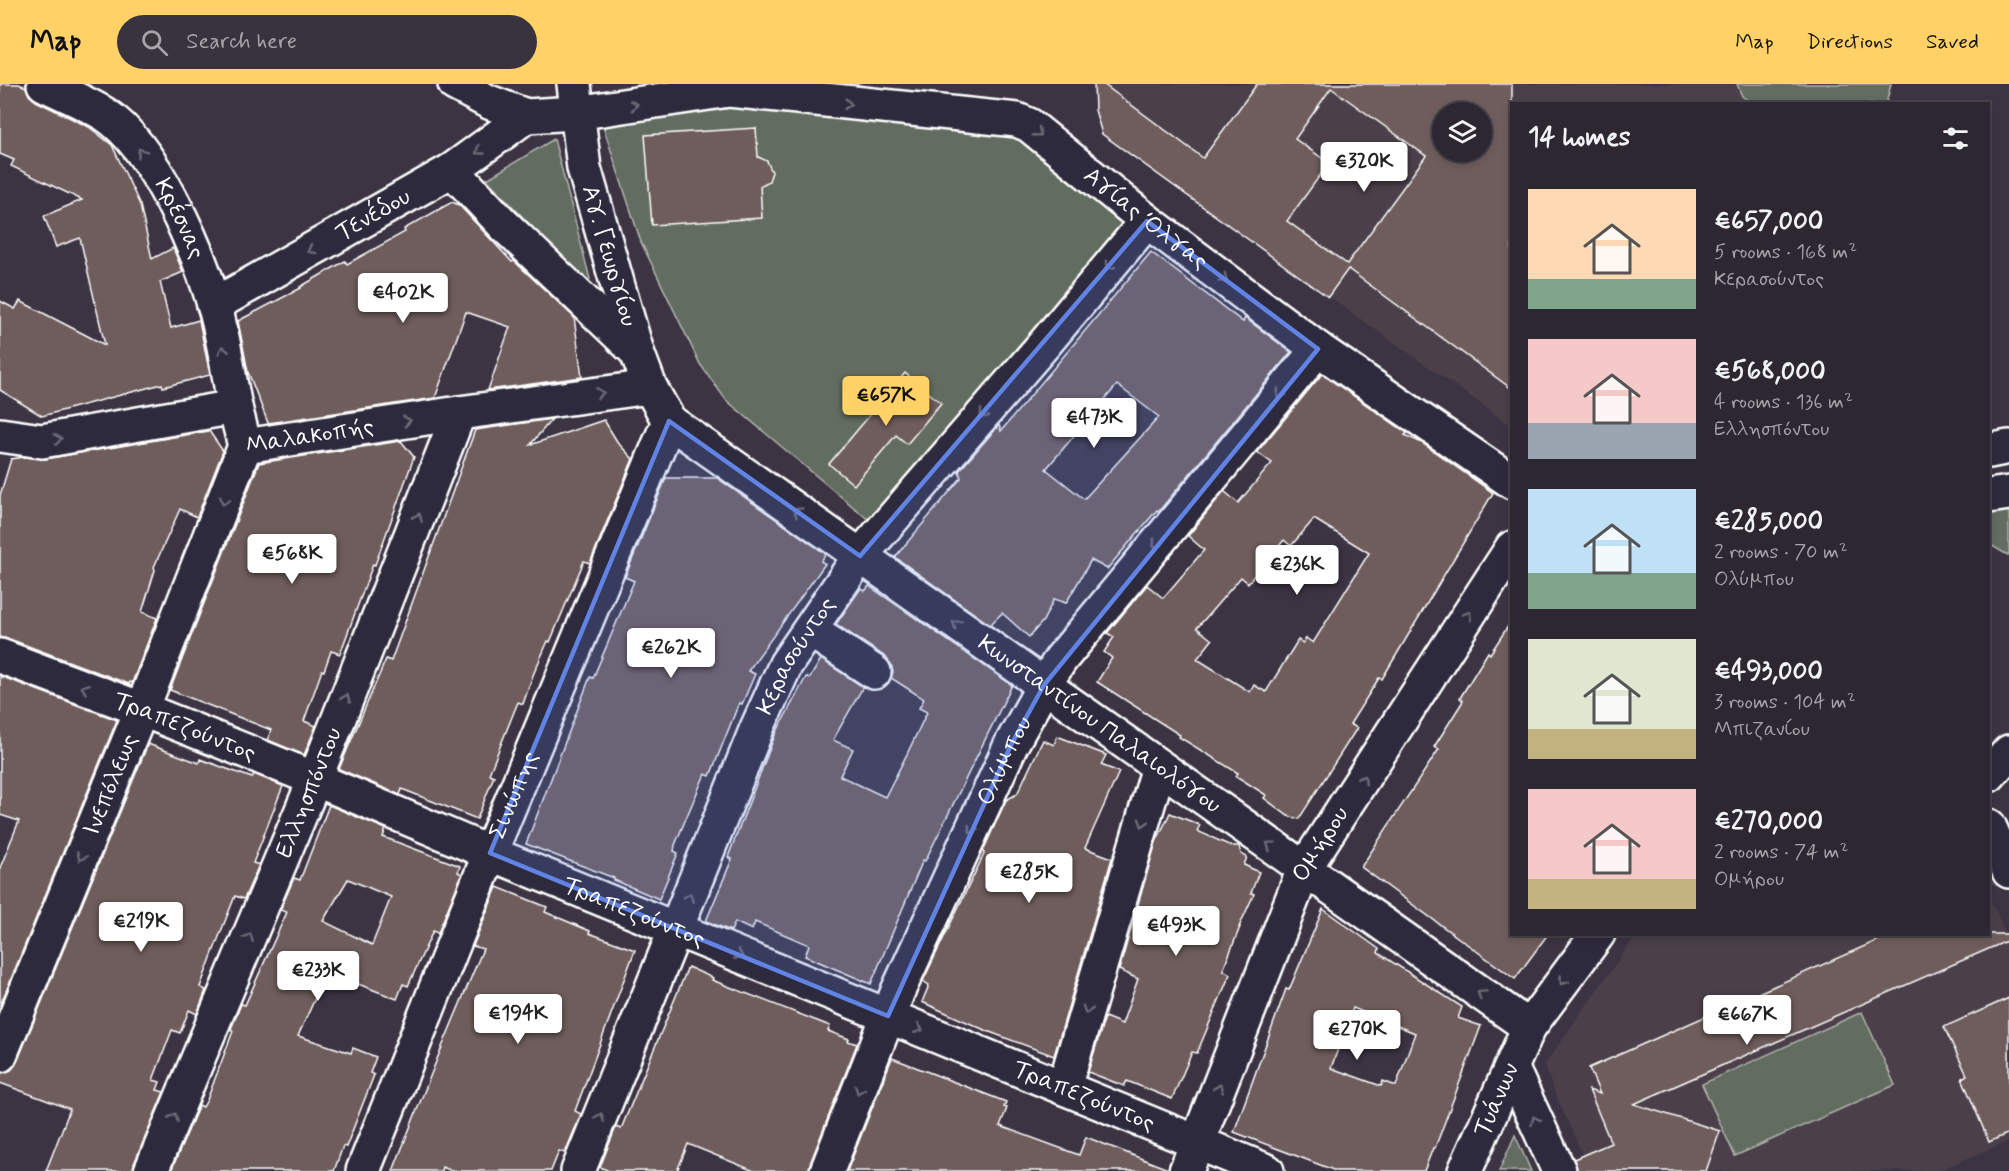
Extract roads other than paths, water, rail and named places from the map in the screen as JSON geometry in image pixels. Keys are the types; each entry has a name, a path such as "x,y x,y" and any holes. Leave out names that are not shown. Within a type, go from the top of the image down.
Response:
{"street":[{"name":"Κρέσνας","path":"44,84 106,115 136,144 159,178 197,256 214,305 235,407"},
{"path":"455,84 489,102 526,116"},
{"name":"Αγίας Όλγας","path":"526,116 575,99 742,87 1017,120 1029,125 1147,221 1318,349 1510,481"},
{"name":"Αγ. Γεωργίου","path":"575,99 584,168 637,352 650,387 669,421"},
{"name":"Τενέδου","path":"214,305 452,170 526,116"},
{"path":"452,170 504,225 637,352"},
{"name":"Κερασούντος","path":"578,1171 757,728 786,664 860,556 1046,342 1147,221"},
{"name":"Ολύμπου","path":"827,1171 888,1016 1011,745 1044,686 1061,659 1318,349"},
{"name":"Μαλακοπής","path":"0,435 42,441 235,407 245,446 459,413 650,387"},
{"name":"Ελλησπόντου","path":"151,1171 315,779 459,413"},
{"name":"Κωνσταντίνου Παλαιολόγου","path":"669,421 1529,1027"},
{"name":"Σινώπης","path":"363,1171 490,853 669,421"},
{"name":"Ινεπόλεως","path":"0,1055 245,446"},
{"path":"1990,451 2009,447"},
{"path":"1990,496 2009,493"},
{"name":"Ομήρου","path":"1192,1157 1304,869 1510,551"},
{"path":"810,630 874,672"},
{"name":"Τραπεζούντος","path":"0,656 141,709 315,779 1064,1088 1192,1157 1267,1171"},
{"path":"1990,774 2009,752"},
{"path":"1064,1088 1159,767"},
{"path":"1990,820 2009,835"},
{"path":"1990,828 2009,871"},
{"name":"Τυάνων","path":"1465,1171 1529,1027 1597,936"},
{"path":"1512,1069 1559,1171"}]}
